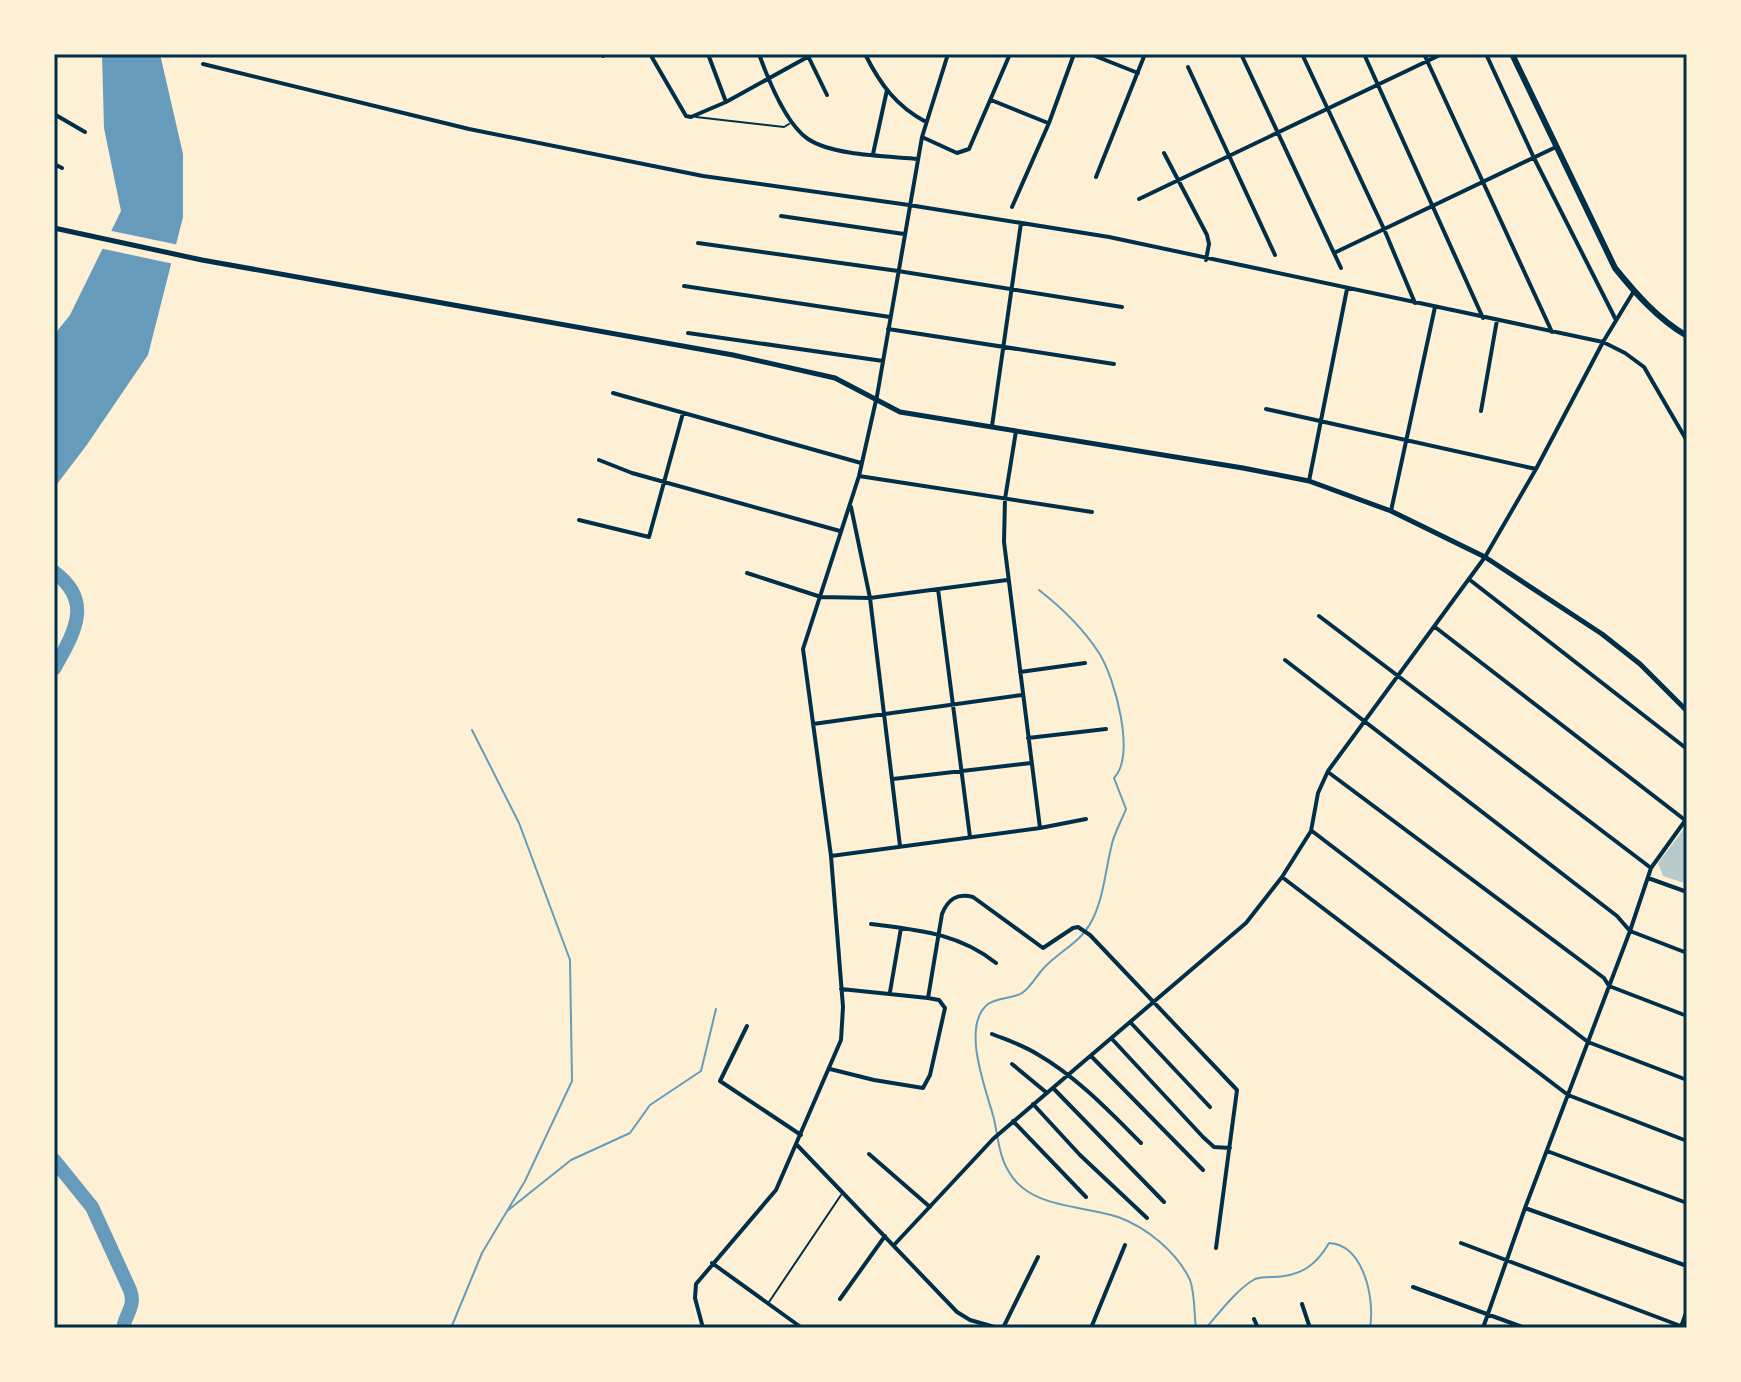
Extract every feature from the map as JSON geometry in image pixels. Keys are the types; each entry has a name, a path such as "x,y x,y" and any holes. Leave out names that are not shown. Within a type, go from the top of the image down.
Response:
{"main road":[{"path":"1512,54 1615,268 1661,318 1687,336"}],"street":[{"path":"650,54 686,116 696,117 810,55 827,95"},
{"path":"708,54 726,102"},
{"path":"759,54 769,80 806,138 830,149 918,159"},
{"path":"865,54 877,78 896,102 926,122"},
{"path":"704,1327 694,1291 699,1279 768,1202 830,1069 843,1027 831,856 803,649 859,476 876,400 922,137 948,54"},
{"path":"922,137 957,153 971,147 1010,54"},
{"path":"1012,207 1049,123 1074,54"},
{"path":"1090,54 1138,73"},
{"path":"1096,177 1145,54"},
{"path":"1241,54 1341,268"},
{"path":"1302,54 1415,303"},
{"path":"1364,54 1483,318"},
{"path":"1424,54 1552,332"},
{"path":"1139,199 1442,54"},
{"path":"1486,54 1534,158 1616,320"},
{"path":"203,64 469,129 703,176 1109,237 1603,342 1644,367 1687,441"},
{"path":"1188,67 1275,255"},
{"path":"873,154 887,90"},
{"path":"991,100 1049,123"},
{"path":"54,114 85,132"},
{"path":"1334,253 1556,147"},
{"path":"1164,153 1207,235 1206,260"},
{"path":"54,164 62,168"},
{"path":"781,216 904,234"},
{"path":"992,427 1021,223"},
{"path":"54,228 202,260 733,355 835,378 900,412 1309,481 1391,511 1485,557 1602,634 1640,664 1687,711"},
{"path":"698,243 1122,307"},
{"path":"684,286 890,317"},
{"path":"1309,481 1347,289"},
{"path":"894,1245 993,1139 1233,936 1282,877 1311,831 1318,793 1328,771 1485,557 1634,291"},
{"path":"1391,511 1435,307"},
{"path":"1481,411 1497,320"},
{"path":"888,329 1114,364"},
{"path":"688,333 883,361"},
{"path":"613,393 862,463"},
{"path":"1266,409 1536,469"},
{"path":"579,520 649,537 683,413"},
{"path":"1016,431 1005,499 1004,542 1040,828"},
{"path":"599,460 665,482 840,531"},
{"path":"859,476 1092,512"},
{"path":"851,505 870,598 900,846"},
{"path":"747,573 821,597 870,598 1007,580"},
{"path":"1470,580 1687,749"},
{"path":"938,589 970,837"},
{"path":"1319,616 1651,868"},
{"path":"1435,627 1686,819 1651,868 1483,1328"},
{"path":"1285,660 1617,916 1630,931 1687,953"},
{"path":"1020,672 1085,663"},
{"path":"813,724 1022,695"},
{"path":"1028,738 1106,729"},
{"path":"893,779 1031,763"},
{"path":"1328,771 1604,978 1609,986 1687,1016"},
{"path":"831,856 1086,819"},
{"path":"1311,831 1588,1042 1687,1080"},
{"path":"1282,877 1568,1095 1687,1141"},
{"path":"1648,878 1687,892"},
{"path":"928,998 945,905 953,897 973,897 1043,948 1073,928 1090,935 1237,1090 1216,1248"},
{"path":"871,924 940,934 966,943 996,963"},
{"path":"890,992 901,928"},
{"path":"830,1069 923,1088 930,1075 945,1008 939,1000 890,992 841,989"},
{"path":"1131,1023 1210,1107"},
{"path":"747,1026 720,1081 801,1135"},
{"path":"992,1034 1036,1053 1068,1075 1141,1143"},
{"path":"1112,1039 1203,1137 1214,1147 1230,1148"},
{"path":"1091,1056 1203,1170"},
{"path":"1012,1064 1047,1093"},
{"path":"1053,1088 1164,1202"},
{"path":"1033,1104 1080,1155 1147,1218"},
{"path":"1013,1121 1086,1197"},
{"path":"797,1145 957,1312 970,1320 1000,1328 1038,1257"},
{"path":"1547,1151 1687,1203"},
{"path":"869,1154 930,1207"},
{"path":"1525,1208 1687,1266"},
{"path":"840,1299 885,1236"},
{"path":"1461,1243 1683,1327 1687,1310"},
{"path":"1091,1328 1125,1245"},
{"path":"712,1263 802,1328"},
{"path":"1413,1287 1525,1328"},
{"path":"1302,1304 1310,1328"},
{"path":"1254,1319 1258,1328"}],"lane":[{"path":"696,117 784,127 793,122"},
{"path":"768,1303 843,1193"}],"shaded area":[{"path":"1687,825 1687,884 1663,876 1658,863"}],"water":[{"path":"102,54 160,54 183,154 183,217 148,355 54,488 54,335 70,315 121,211 104,128"}],"pier":[{"path":"107,230 179,245 174,264 99,248"}],"waterway":[{"path":"54,572 67,583 77,607 73,631 54,669"},
{"path":"1039,590 1064,611 1093,644 1111,680 1123,735 1120,767 1114,778 1126,809 1113,838 1101,897 1090,924 1025,991 988,1004 980,1014 976,1027 978,1060 1003,1160 1018,1184 1030,1193 1058,1204 1118,1217 1160,1242 1190,1280 1196,1328"},
{"path":"451,1328 482,1253 525,1181 572,1081 570,960 519,823 472,730"},
{"path":"507,1211 571,1160 630,1133 650,1105 701,1071 716,1009"},
{"path":"54,1160 92,1207 130,1290 131,1305 123,1328"},
{"path":"1206,1328 1248,1284 1257,1278 1299,1272 1313,1264 1329,1243 1341,1246 1359,1263 1371,1303 1370,1328"}]}
